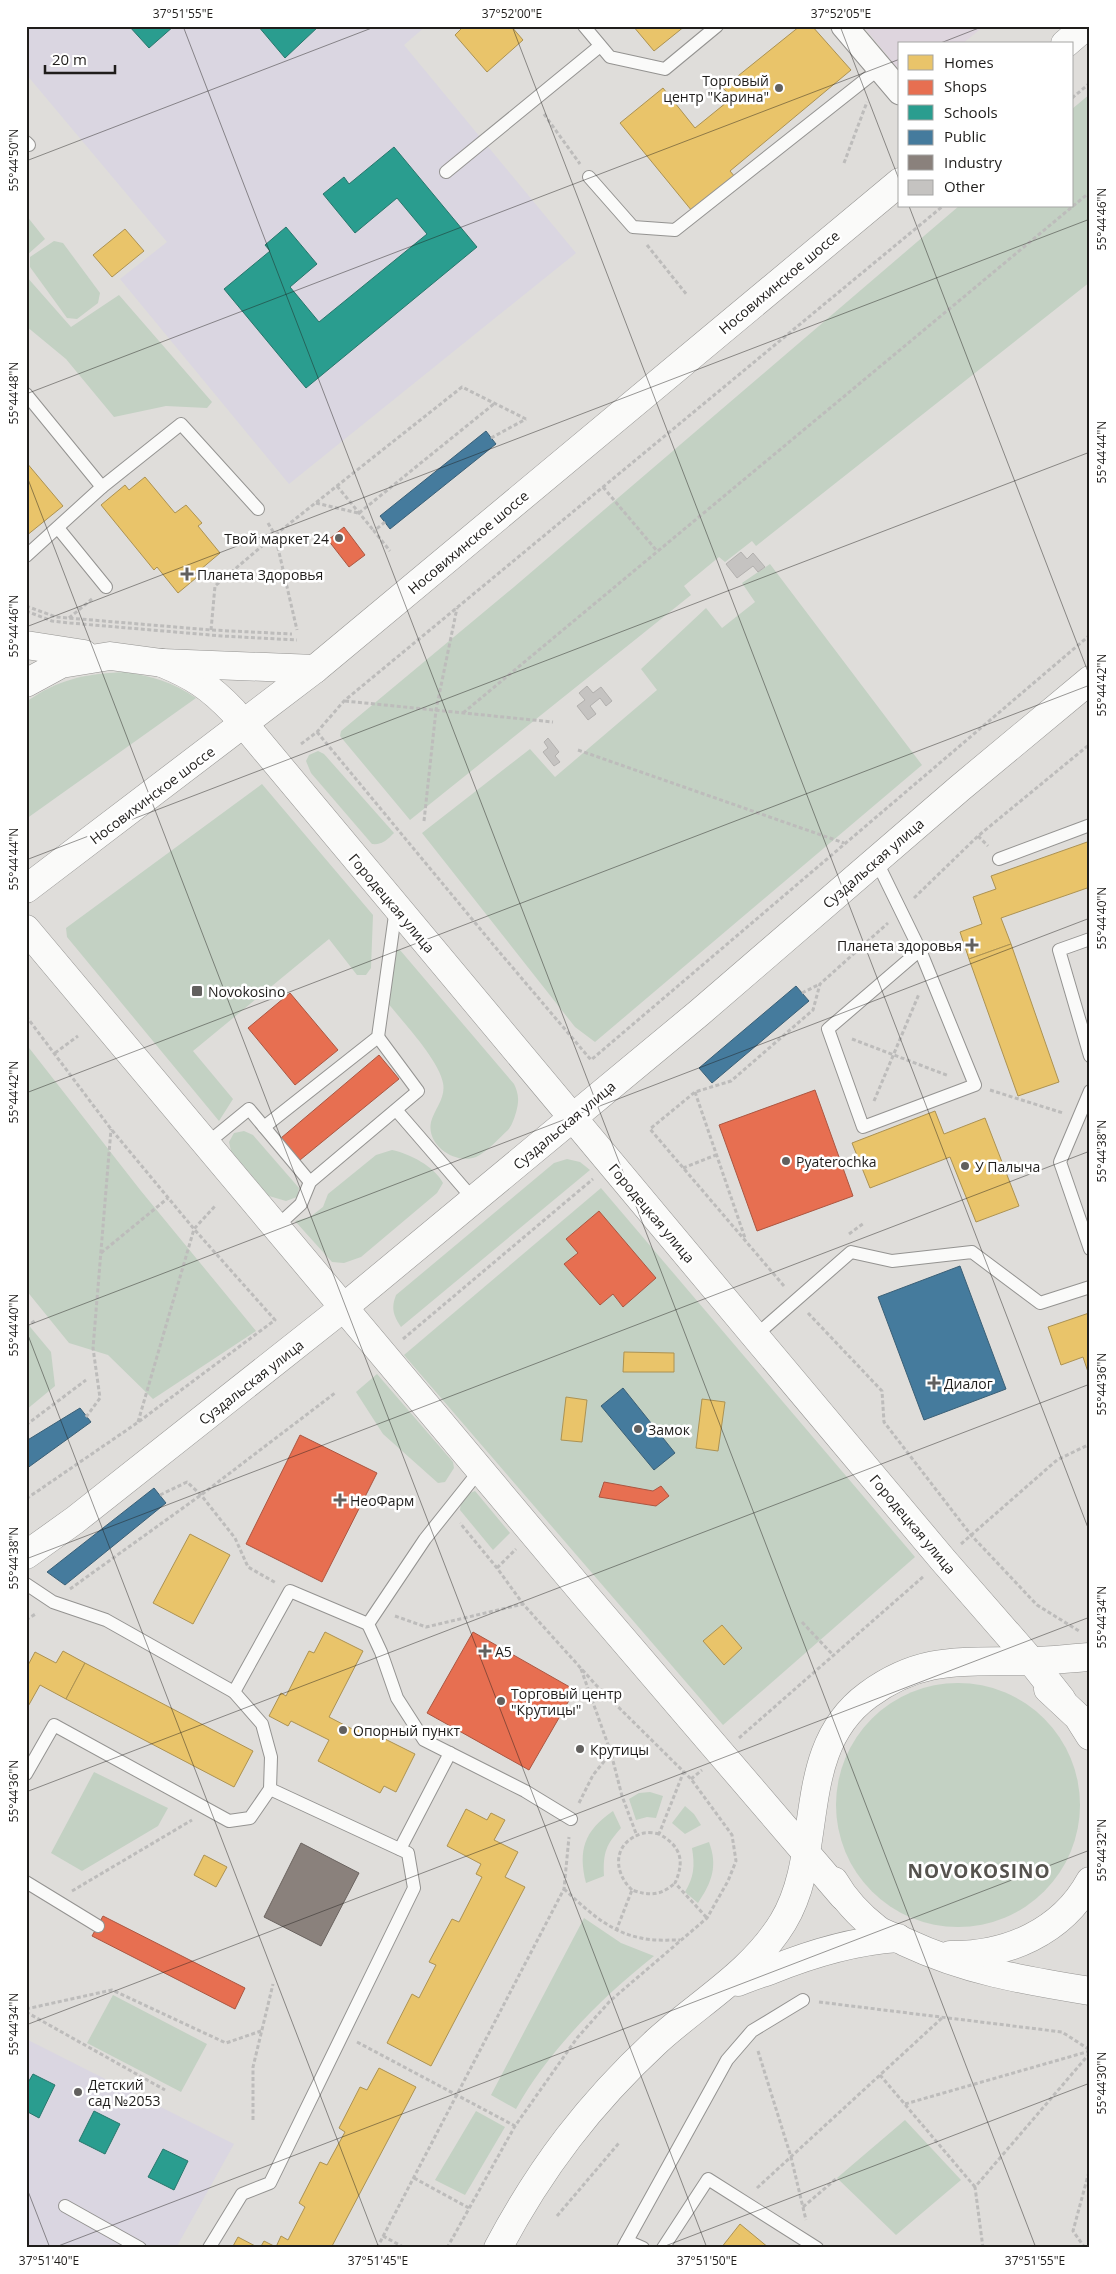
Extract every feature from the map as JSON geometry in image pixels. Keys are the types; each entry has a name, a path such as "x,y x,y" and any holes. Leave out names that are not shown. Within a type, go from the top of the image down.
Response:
{"street":[{"path":"844,26 898,90"},
{"path":"1067,42 1086,26"},
{"name":"Носовихинское шоссе","path":"26,890 315,669 898,184"},
{"path":"26,646 58,652 162,662 315,669"},
{"path":"26,682 61,664 110,656"},
{"name":"Городецкая улица","path":"162,662 190,675 214,691 244,725 754,1336 943,1560 1032,1662 1062,1700"},
{"name":"Суздальская улица","path":"26,1554 75,1520 344,1308 699,1013 876,860 1090,680"},
{"path":"26,929 275,1228 858,1913 879,1931 924,1951 1000,1976 1090,1991"},
{"path":"498,2248 527,2194 560,2146 588,2112 657,2042 755,1959 784,1921 795,1898 802,1876 816,1786 822,1761 831,1740 844,1719 865,1697 888,1680 915,1668 944,1662 1032,1662 1085,1644"},
{"path":"972,1661 998,1666 1023,1674 1045,1686 1062,1700 1078,1718 1090,1736"},
{"path":"816,1786 814,1810 816,1832 829,1873 843,1896"},
{"path":"924,1951 946,1955 972,1955 999,1951 1026,1941 1051,1925 1070,1908 1090,1881"},
{"path":"707,2000 750,1976 798,1958 859,1942 898,1938"}],"lane":[{"path":"584,26 610,57 665,69 717,26"},
{"path":"446,172 600,46"},
{"path":"589,177 632,227 675,230 880,68"},
{"path":"26,394 102,487"},
{"path":"26,556 102,487 181,424 258,509"},
{"path":"58,528 106,587"},
{"path":"999,859 1090,826"},
{"path":"876,860 920,950 975,1085 863,1127 828,1029 920,950"},
{"path":"264,1126 378,1037 396,907"},
{"path":"1090,940 1059,950 1090,1056"},
{"path":"275,1228 301,1204 310,1182 418,1091 378,1037"},
{"path":"1090,1091 1060,1162 1090,1249"},
{"path":"206,1145 249,1109 310,1182"},
{"path":"396,1111 474,1200"},
{"path":"754,1336 852,1252 892,1262 972,1252 1040,1303 1090,1287"},
{"path":"368,1624 426,1538 480,1470"},
{"path":"26,1584 53,1602 106,1620 234,1692 262,1724 271,1757 270,1789 250,1818 229,1821 54,1725 26,1774"},
{"path":"234,1692 290,1591 368,1624 381,1652 397,1698 424,1740 525,1791 571,1819"},
{"path":"400,1849 450,1753"},
{"path":"209,2248 242,2194 270,2183 414,1888 408,1853 270,1789"},
{"path":"26,1882 98,1926"},
{"path":"643,2248 625,2244 727,2060 752,2031 803,2000"},
{"path":"663,2248 708,2179 814,2245"},
{"path":"65,2206 140,2248"}],"path":[{"path":"1074,96 1090,83"},
{"path":"844,163 869,97"},
{"path":"534,100 589,177"},
{"path":"1074,205 1090,192"},
{"path":"301,744 317,732 344,701 941,208"},
{"path":"463,713 1071,208"},
{"path":"632,227 688,295"},
{"path":"211,630 214,586 275,535 462,387 526,419 491,438"},
{"path":"359,513 496,403"},
{"path":"337,486 390,550"},
{"path":"602,488 657,551"},
{"path":"316,503 359,513"},
{"path":"374,531 385,522"},
{"path":"275,535 297,630"},
{"path":"69,618 106,587"},
{"path":"26,606 56,617 211,630 292,634"},
{"path":"424,821 436,710 457,608"},
{"path":"26,611 52,621 70,623 222,636 297,640"},
{"path":"317,732 591,1060 1090,636"},
{"path":"344,701 553,722"},
{"path":"802,993 820,984 902,910 978,836 1090,744"},
{"path":"578,750 845,843"},
{"path":"863,1127 892,1055 929,972"},
{"path":"820,984 813,1010 731,1081 695,1092 650,1129 795,1299 882,1391 884,1422 971,1535 1037,1605 1085,1644"},
{"path":"26,1016 111,1129 168,1198 275,1320 137,1423 26,1499"},
{"path":"828,1029 892,1055 975,1085 1078,1118"},
{"path":"55,1054 78,1036"},
{"path":"695,1092 746,1241"},
{"path":"86,1417 100,1398 93,1348 111,1129"},
{"path":"683,1168 716,1155"},
{"path":"400,1341 597,1176"},
{"path":"101,1254 168,1198"},
{"path":"137,1423 194,1228 215,1206"},
{"path":"26,1327 36,1320"},
{"path":"26,1426 86,1380"},
{"path":"26,1620 202,1495 335,1393"},
{"path":"691,1779 1056,1460 1090,1444"},
{"path":"160,1495 187,1482 202,1495 235,1538 248,1567 290,1591"},
{"path":"447,2248 515,2126 577,2038 603,2009 680,1940 708,1918 736,1862 732,1835 691,1779 580,1668 523,1604 497,1568 448,1509"},
{"path":"497,1568 520,1545"},
{"path":"378,1610 426,1627 523,1604"},
{"path":"802,1622 833,1656"},
{"path":"580,1668 611,1753 622,1796 637,1836"},
{"path":"659,1834 684,1771"},
{"path":"57,1901 210,1810"},
{"path":"644,1832 659,1834 670,1840 680,1858 680,1872 674,1883 658,1894 647,1895 632,1890 623,1881 618,1867 619,1854 627,1841 644,1832"},
{"path":"674,1883 708,1918"},
{"path":"377,2248 456,2093 564,1889 598,1919 616,1931 641,1938 680,1940"},
{"path":"616,1931 632,1890"},
{"path":"254,2120 252,2067 273,1984"},
{"path":"26,2010 112,1990 226,2043 261,2031"},
{"path":"803,2000 1062,2032 1090,2051"},
{"path":"26,2010 165,2090"},
{"path":"744,2201 942,2017"},
{"path":"752,2031 791,2158 814,2245"},
{"path":"342,2035 456,2093 515,2126"},
{"path":"904,2104 1090,2051"},
{"path":"975,2186 1090,2051"},
{"path":"880,2075 975,2186 983,2248"},
{"path":"557,2216 619,2143"},
{"path":"1085,2248 1073,2231 1090,2168"},
{"path":"414,2178 469,2208"},
{"path":"803,2207 837,2178"},
{"path":"383,2236 405,2248"}],"shaded area":[{"path":"26,26 426,26 404,45 576,253 289,484 120,279 167,242 26,74"},
{"path":"863,26 984,26 964,42 898,42 898,69"},
{"name":"Детский сад №2053","path":"26,2039 234,2144 176,2248 26,2248"}],"green space":[{"path":"1090,94 1090,282 756,546 752,541 725,562 719,557 684,586 691,595 410,820 340,736 341,731 514,587 957,208 1074,208 1074,107"},
{"path":"26,215 45,239 26,256"},
{"path":"54,241 63,243 100,293 98,303 77,319 67,318 30,267 30,257"},
{"path":"26,276 71,327 119,295 212,402 207,408 166,406 114,417 66,359 26,326"},
{"path":"770,564 922,765 595,1042 575,1027 422,833 530,749 555,777 657,690 641,669 706,608 722,628 755,602 742,583"},
{"path":"124,672 162,680 196,698 26,819 26,702 49,688 72,679 97,674"},
{"path":"318,751 324,754 394,833 387,840 379,844 372,844 311,773 306,761 309,755"},
{"path":"262,784 373,915 371,968 366,975 357,975 329,939 193,1051 233,1099 219,1121 67,937 66,928"},
{"path":"400,950 514,1084 516,1089 518,1106 510,1128 489,1148 476,1157 468,1159 451,1156 433,1138 431,1122 442,1098 444,1088 440,1074 427,1052 387,1002 395,951"},
{"path":"26,1044 141,1191 256,1331 153,1399 108,1355 69,1343 26,1290"},
{"path":"244,1131 253,1135 299,1188 297,1197 286,1201 269,1196 231,1151 229,1142 234,1133"},
{"path":"392,1150 406,1154 428,1166 443,1183 437,1193 361,1257 344,1263 332,1262 295,1221 310,1217 323,1207 328,1194 376,1155"},
{"path":"567,1159 580,1162 590,1170 401,1327 394,1311 396,1295 554,1163"},
{"path":"601,1188 915,1557 723,1725 404,1355"},
{"path":"26,1322 51,1352 55,1386 26,1410"},
{"path":"377,1374 453,1462 454,1468 445,1482 438,1483 383,1434 356,1392"},
{"path":"475,1491 510,1533 493,1550 460,1510 464,1498"},
{"path":"958,1683 993,1688 1005,1692 1026,1704 1044,1719 1059,1737 1071,1758 1075,1770 1080,1805 1075,1840 1071,1852 1059,1873 1044,1891 1026,1906 1005,1918 993,1922 958,1927 923,1922 911,1918 890,1906 872,1891 857,1873 845,1852 841,1840 836,1805 841,1770 845,1758 857,1737 872,1719 890,1704 911,1692 923,1688"},
{"path":"94,1772 168,1808 158,1826 82,1871 51,1853"},
{"path":"650,1792 663,1796 656,1818 647,1817 636,1820 629,1799 639,1793"},
{"path":"685,1806 694,1814 701,1825 685,1834 672,1823"},
{"path":"613,1811 621,1828 606,1849 604,1876 586,1883 583,1851 586,1842 595,1826"},
{"path":"709,1842 713,1859 712,1874 707,1888 698,1903 685,1892 693,1871 692,1848"},
{"path":"584,1918 621,1943 654,1956 615,1989 578,2026 544,2066 516,2109 491,2095"},
{"path":"113,1995 207,2044 181,2092 87,2043"},
{"path":"476,2111 505,2127 465,2195 435,2180"},
{"path":"905,2120 961,2180 896,2235 837,2178"}],"building: Homes":[{"path":"464,26 511,26 523,40 487,72 455,35"},
{"path":"633,26 685,26 654,51"},
{"path":"800,26 812,26 851,70 730,171 735,177 692,211 620,123 663,88 695,128 732,98 723,88"},
{"path":"125,229 144,251 112,277 93,255"},
{"path":"26,462 63,506 26,536"},
{"path":"145,477 175,513 186,505 202,523 198,526 220,553 194,575 196,578 178,593 157,567 154,570 101,505 125,485 129,490"},
{"path":"1090,841 1090,887 1001,918 1011,944 969,959 960,932 982,924 973,897 996,889 991,876"},
{"path":"1011,944 1059,1082 1018,1096 969,959"},
{"path":"935,1111 944,1134 985,1118 1019,1206 976,1222 950,1157 870,1188 852,1143"},
{"path":"1089,1313 1090,1378 1083,1357 1061,1365 1048,1327"},
{"path":"624,1352 674,1353 674,1372 623,1372"},
{"path":"566,1397 587,1400 582,1442 561,1440"},
{"path":"702,1399 725,1402 718,1451 696,1448"},
{"path":"190,1534 230,1555 193,1624 153,1603"},
{"path":"722,1625 742,1648 724,1665 703,1641"},
{"path":"325,1632 363,1651 329,1717 354,1730 357,1725 415,1754 396,1792 384,1786 380,1793 318,1761 329,1740 291,1721 288,1726 269,1716 281,1693 286,1696 309,1651 314,1653"},
{"path":"63,1651 85,1663 66,1699 40,1685 26,1710 26,1669 35,1652 56,1663"},
{"path":"85,1663 253,1751 234,1787 66,1699"},
{"path":"466,1809 487,1820 491,1813 505,1820 494,1840 518,1852 505,1877 525,1887 431,2066 387,2043 412,1994 419,1998 436,1965 429,1962 452,1919 459,1922 482,1877 476,1874 481,1864 447,1846"},
{"path":"204,1855 227,1867 216,1887 194,1875"},
{"path":"379,2068 416,2087 331,2248 260,2248 264,2241 276,2247 281,2236 288,2240 305,2207 299,2203 320,2162 327,2165 345,2132 339,2128 360,2087 367,2090"},
{"path":"740,2224 769,2248 721,2248"},
{"path":"238,2237 259,2248 232,2248"}],"building: Shops":[{"path":"344,527 365,555 349,567 328,540"},
{"path":"290,993 338,1050 295,1085 248,1028"},
{"path":"379,1055 399,1079 300,1160 281,1138"},
{"name":"Pyaterochka","path":"815,1090 853,1196 757,1231 719,1125"},
{"path":"599,1211 656,1278 623,1307 613,1294 600,1305 564,1264 578,1253 566,1239"},
{"path":"300,1435 377,1473 322,1582 246,1544"},
{"path":"604,1482 653,1491 661,1486 669,1496 656,1506 599,1497"},
{"name":"Торговый центр \"Крутицы\"","path":"473,1632 575,1690 529,1770 427,1713"},
{"path":"103,1916 245,1988 235,2009 92,1936"}],"building: Schools":[{"path":"129,26 174,26 149,48"},
{"path":"258,26 319,26 285,58"},
{"path":"394,147 477,247 306,388 224,289 270,251 265,245 286,227 317,264 290,287 319,322 427,234 397,198 355,233 323,194 344,177 349,184"},
{"path":"33,2074 55,2085 39,2118 26,2111 26,2086"},
{"path":"94,2111 120,2124 105,2154 79,2141"},
{"path":"163,2149 188,2161 174,2190 148,2177"}],"building: Public":[{"path":"486,431 496,444 390,529 380,516"},
{"path":"796,986 809,1001 712,1083 699,1068"},
{"path":"960,1266 1006,1389 924,1420 878,1297"},
{"name":"Замок","path":"623,1388 675,1453 654,1470 601,1406"},
{"path":"80,1408 91,1422 26,1469 26,1441"},
{"path":"154,1488 166,1503 65,1585 47,1572"}],"building: Industry":[{"path":"301,1843 359,1873 321,1946 264,1917"}],"building: Other":[{"path":"741,552 747,559 753,553 765,567 758,572 753,566 737,578 726,564"},
{"path":"587,686 593,693 601,687 612,701 606,706 600,698 590,706 596,714 588,720 577,706 585,700 579,693"},
{"path":"548,738 559,752 555,756 560,762 554,766 543,752 548,748 544,742"}],"place":[{"name":"Торговый центр \"Карина\"","path":"779,88"},
{"name":"Твой маркет 24","path":"339,538"},
{"name":"Планета Здоровья","path":"187,574"},
{"name":"Планета здоровья","path":"972,945"},
{"name":"Novokosino","path":"197,991"},
{"name":"Pyaterochka","path":"786,1161"},
{"name":"У Палыча","path":"965,1166"},
{"name":"Диалог","path":"934,1383"},
{"name":"Замок","path":"638,1429"},
{"name":"НеоФарм","path":"340,1500"},
{"name":"А5","path":"485,1651"},
{"name":"Торговый центр \"Крутицы\"","path":"501,1701"},
{"name":"Опорный пункт","path":"343,1730"},
{"name":"Крутицы","path":"580,1749"},
{"name":"Детский сад №2053","path":"78,2092"}],"district":[{"name":"NOVOKOSINO","path":"979,1871"}]}
